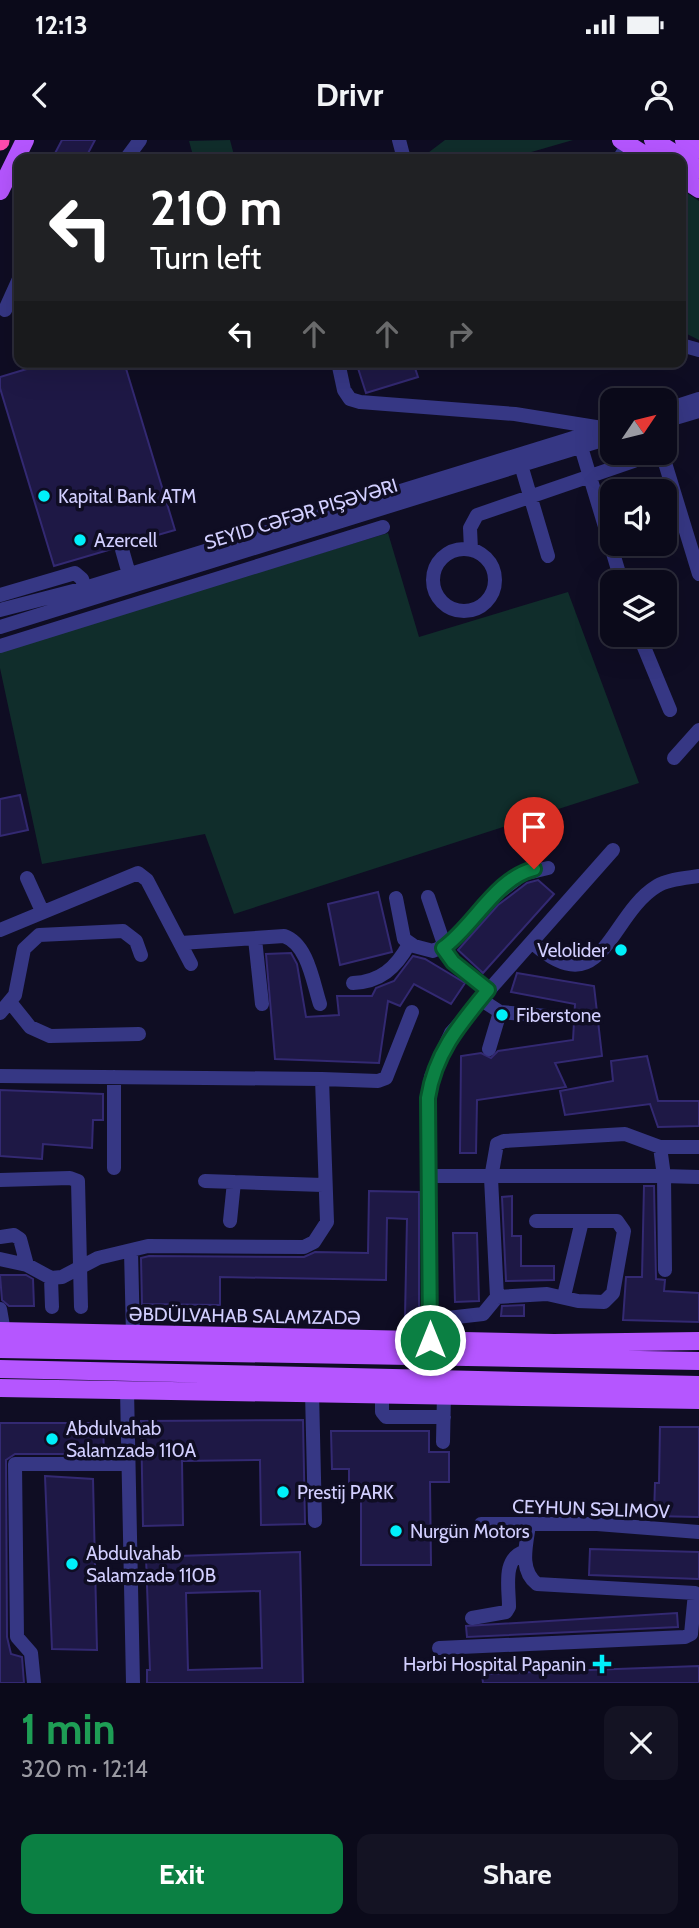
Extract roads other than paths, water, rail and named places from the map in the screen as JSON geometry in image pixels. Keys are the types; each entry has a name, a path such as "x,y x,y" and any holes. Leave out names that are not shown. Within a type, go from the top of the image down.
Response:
{"main road":[{"path":"653,140 675,154"},
{"path":"684,140 699,149"},
{"path":"0,191 14,162"},
{"name":"ƏBDÜLVAHAB SALAMZADƏ","path":"1,1337 133,1335 481,1342 699,1341"},
{"name":"ƏBDÜLVAHAB SALAMZADƏ","path":"1,1337 370,1355 699,1361"},
{"path":"370,1355 401,1340"},
{"path":"481,1342 514,1358"},
{"path":"0,1369 378,1386 401,1394 699,1400"},
{"path":"482,1395 514,1382"},
{"path":"0,1388 312,1391 514,1382 699,1384"}],"street":[{"path":"8,312 14,294"},
{"path":"339,368 349,399 360,402 539,416 600,429"},
{"path":"677,406 699,399"},
{"path":"677,417 699,411"},
{"name":"SEYID CƏFƏR PIŞƏVƏRI","path":"0,610 130,575 600,434"},
{"name":"SEYID CƏFƏR PIŞƏVƏRI","path":"0,627 522,466 581,447 600,437"},
{"path":"581,447 617,570"},
{"path":"522,466 548,556"},
{"path":"471,550 470,528 477,515 619,466"},
{"path":"666,466 699,573"},
{"path":"328,525 334,544"},
{"path":"0,646 383,527"},
{"path":"121,546 130,575"},
{"path":"471,550 489,562 494,584 484,603 471,610 456,610 443,603 434,591 435,569 449,552 471,550"},
{"path":"0,595 70,574 79,575 85,588"},
{"path":"644,647 670,710"},
{"path":"674,758 699,730"},
{"path":"430,1340 431,1176 428,1098 431,1077 451,1033 534,944 614,850"},
{"path":"396,898 404,939 409,944 433,951 443,948 490,899 528,870 548,868"},
{"path":"0,930 138,873 147,880 191,964"},
{"path":"534,944 559,964 574,967 585,964 607,944 649,892 659,884 699,876"},
{"path":"27,878 42,911"},
{"path":"428,897 443,948 500,1013 547,1016"},
{"path":"0,1013 18,989 24,949 39,935 123,932 136,941 141,955"},
{"path":"181,943 284,936 298,945 320,1004"},
{"path":"255,939 262,1004"},
{"path":"353,983 376,980 389,971 409,944"},
{"path":"10,1002 30,1027 50,1036 139,1034"},
{"path":"0,1076 379,1081 386,1078 411,1012"},
{"path":"489,1049 500,1013"},
{"path":"114,1077 114,1168"},
{"path":"0,1259 27,1265 51,1278 79,1270 98,1258 148,1246 304,1247 314,1242 327,1222 323,1185 322,1079"},
{"path":"430,1320 483,1314 497,1297 491,1178 495,1149 504,1141 625,1134 660,1147 699,1147"},
{"path":"660,1147 664,1176 665,1270"},
{"path":"431,1176 699,1177"},
{"path":"0,1180 70,1178 78,1181 81,1307"},
{"path":"205,1181 323,1185"},
{"path":"230,1220 234,1182"},
{"path":"497,1297 547,1294 578,1301 604,1302 612,1293 624,1231 622,1225 617,1222 536,1221"},
{"path":"564,1296 582,1221"},
{"path":"0,1237 18,1236 27,1265"},
{"path":"131,1251 133,1335"},
{"path":"51,1278 52,1307"},
{"path":"0,1309 1,1337"},
{"path":"378,1386 382,1412 386,1416 444,1417"},
{"path":"127,1390 133,1683"},
{"path":"312,1391 315,1521"},
{"path":"443,1442 444,1394"},
{"path":"34,1683 32,1653 18,1637 15,1464 127,1464"},
{"name":"CEYHUN SƏLIMOV","path":"481,1524 597,1524 699,1532"},
{"path":"439,1648 685,1637 692,1629 697,1593 537,1584 528,1578 525,1551 529,1525"},
{"path":"472,1618 506,1612 509,1607 510,1562 515,1555 525,1551"}],"place":[{"name":"Kapital Bank ATM","path":"44,496"},
{"name":"Azercell","path":"80,540"},
{"name":"Velolider","path":"621,950"},
{"name":"Fiberstone","path":"502,1015"},
{"name":"Abdulvahab Salamzadə 110A","path":"52,1439"},
{"name":"Prestij PARK","path":"283,1492"},
{"name":"Nurgün Motors","path":"396,1531"},
{"name":"Abdulvahab Salamzadə 110B","path":"72,1564"},
{"name":"Hərbi Hospital Papanin","path":"602,1664"}]}
